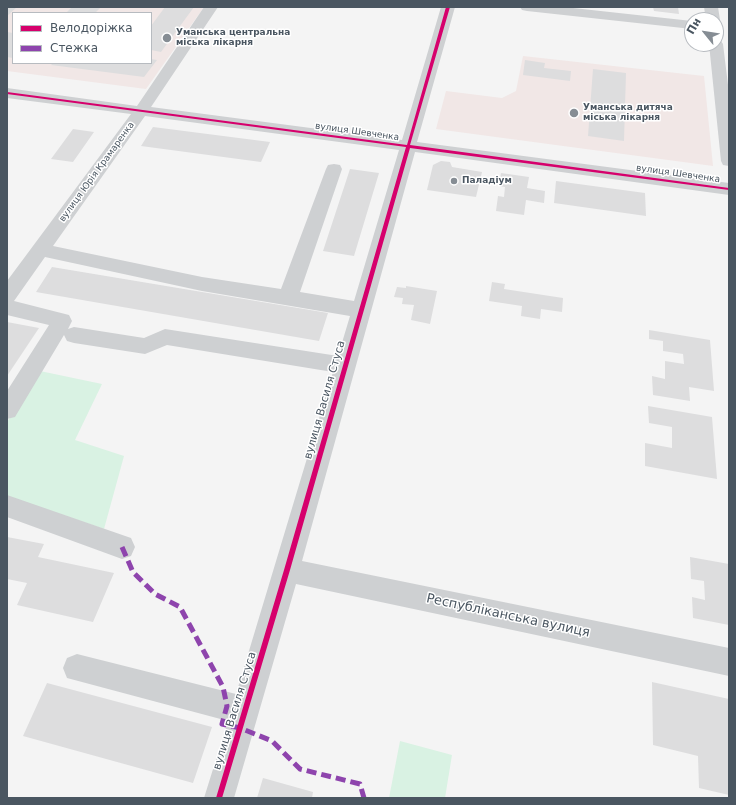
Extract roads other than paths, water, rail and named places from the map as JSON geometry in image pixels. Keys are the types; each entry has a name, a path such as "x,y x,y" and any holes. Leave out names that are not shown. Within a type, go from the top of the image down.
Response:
{"street":[{"name":"вулиця Юрія Крамаренка","path":"7,296 142,110 211,7"},
{"name":"вулиця Василя Стуса","path":"219,798 287,570 448,7"},
{"path":"527,7 684,24"},
{"path":"717,52 729,161"},
{"name":"вулиця Шевченка","path":"7,93 729,189"},
{"path":"288,298 334,169"},
{"path":"41,250 202,284 362,310"},
{"path":"7,307 62,321 7,410"},
{"path":"74,335 145,346 165,337 346,366"},
{"path":"7,506 122,547"},
{"name":"Республіканська вулиця","path":"287,570 729,662"},
{"path":"77,668 245,711"}],"place":[{"name":"Уманська центральна міська лікарня","path":"167,38"},
{"name":"Уманська дитяча міська лікарня","path":"574,113"},
{"name":"Паладіум","path":"454,181"}]}
